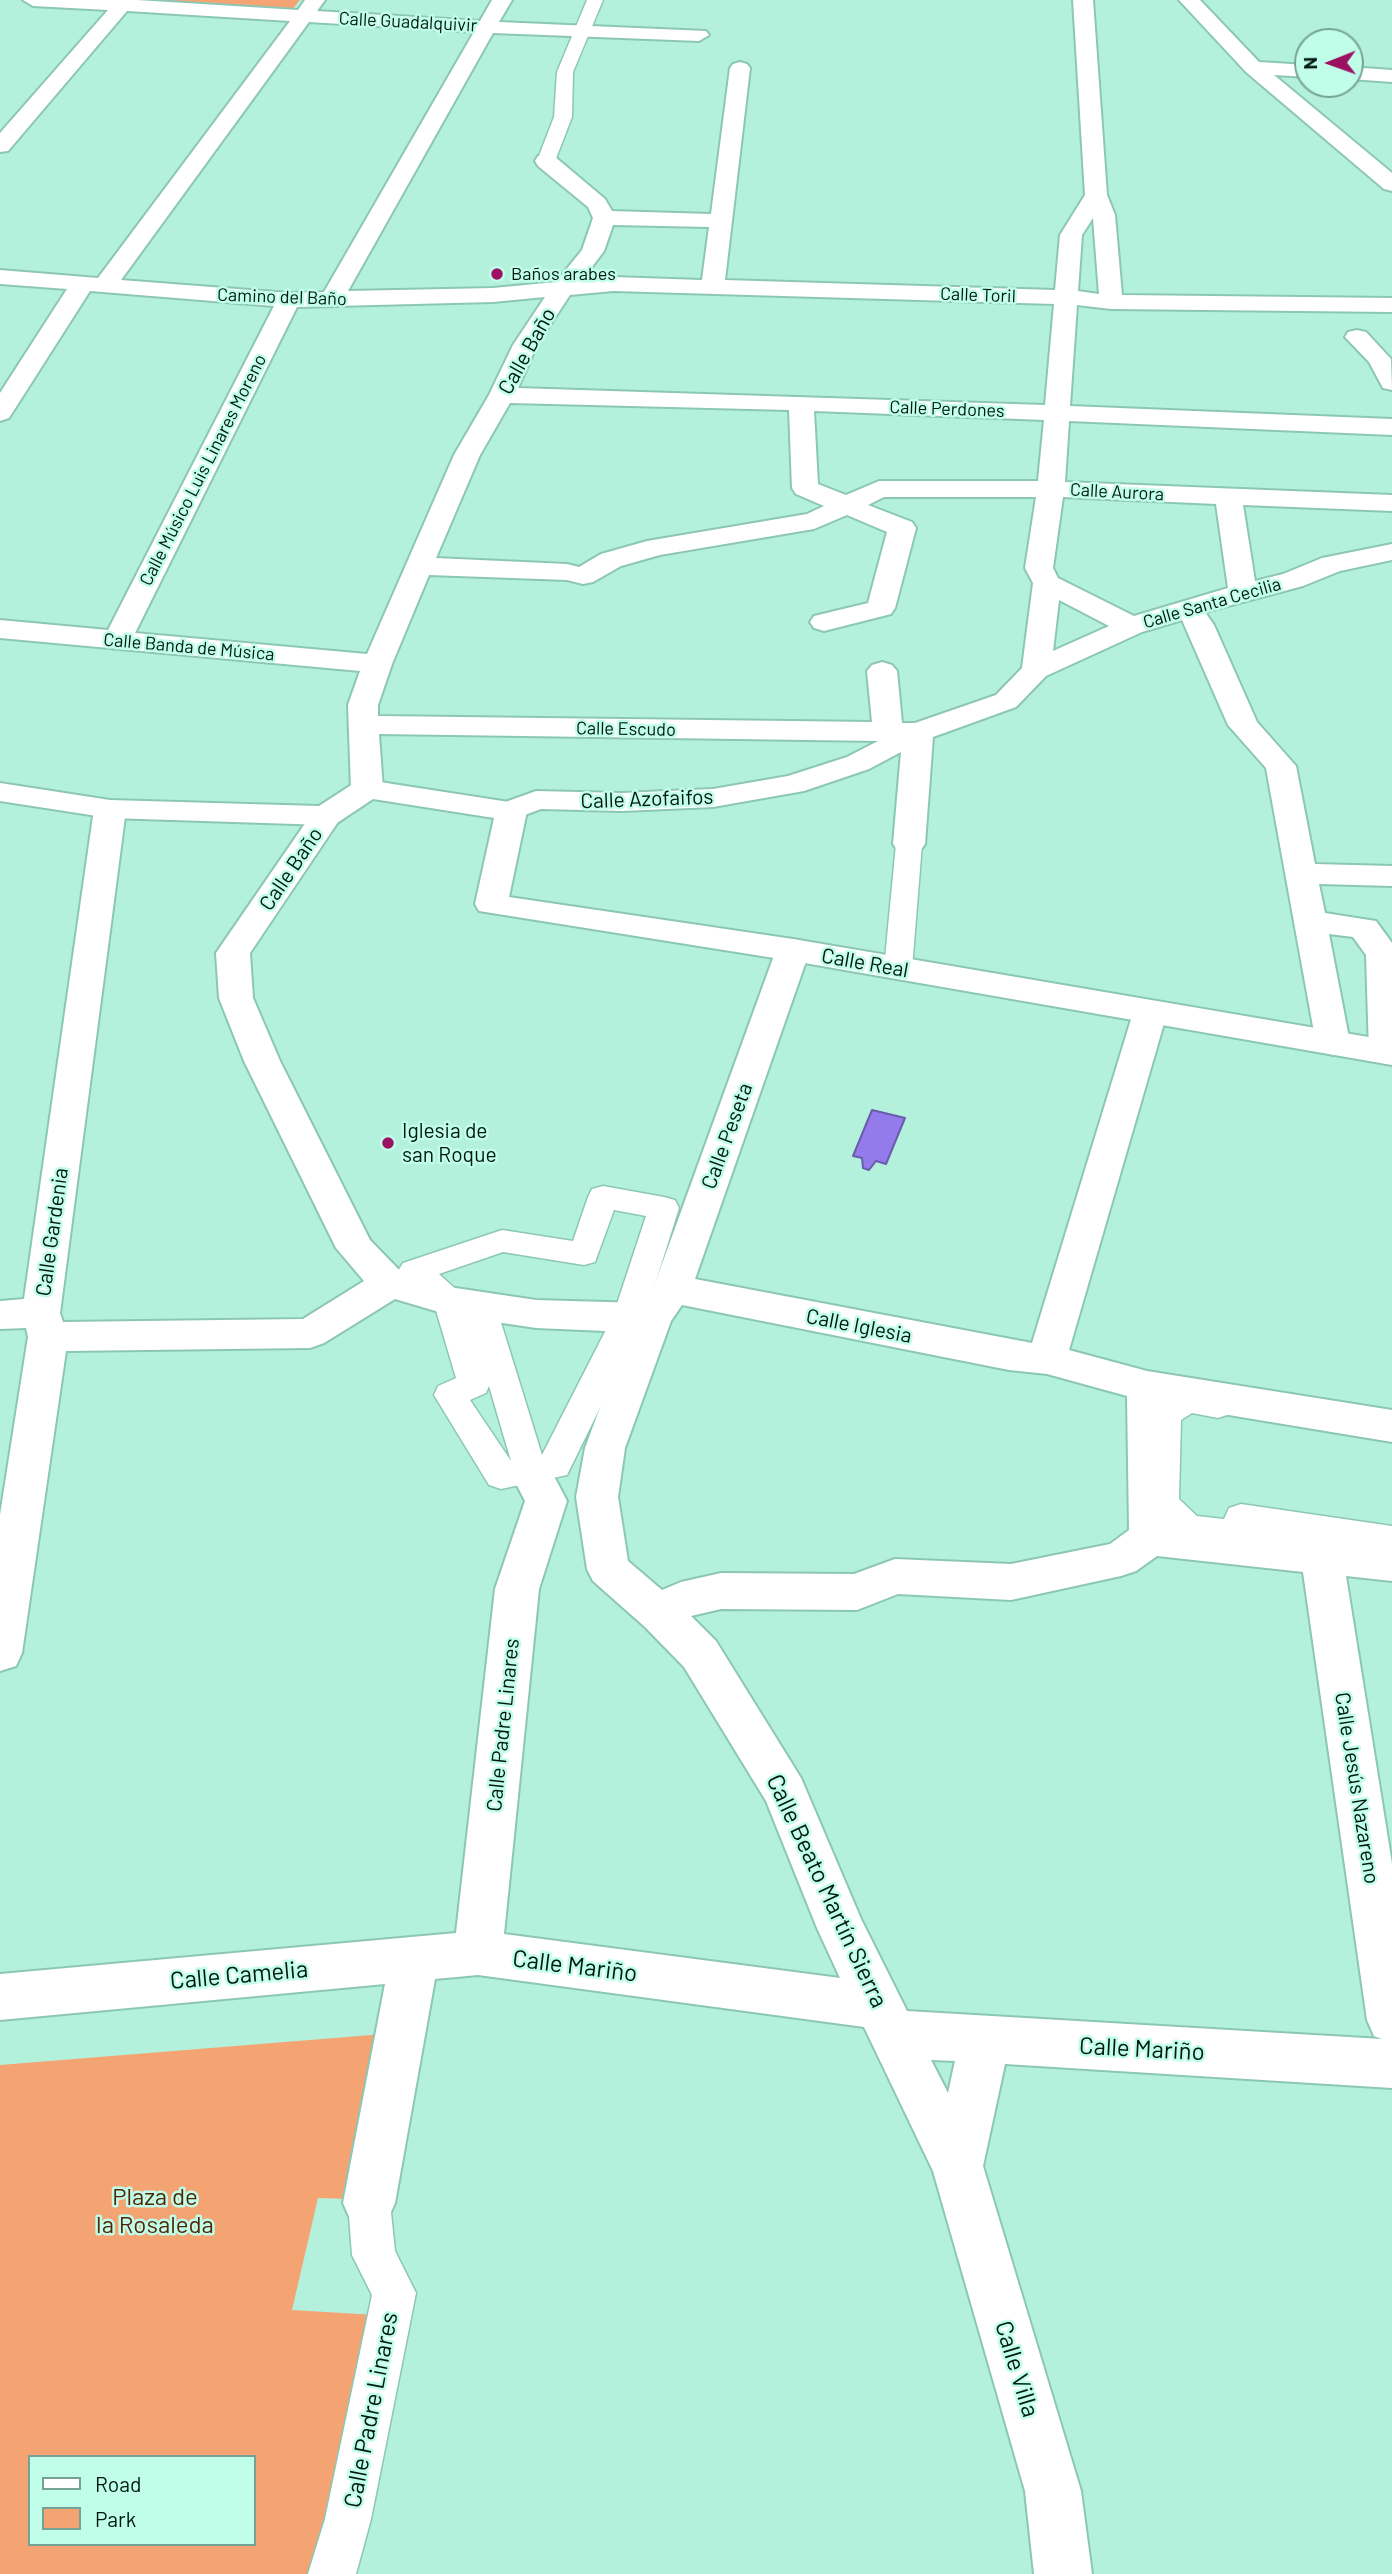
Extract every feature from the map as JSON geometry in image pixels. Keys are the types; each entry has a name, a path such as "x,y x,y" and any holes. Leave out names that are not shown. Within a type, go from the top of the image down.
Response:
{"street":[{"name":"Calle Guadalquivir","path":"33,0 309,8 487,27 699,35"},
{"path":"331,300 502,0"},
{"path":"595,0 565,72 563,117 547,161 597,204 604,218 721,221"},
{"path":"1083,0 1097,195 1104,215 1111,302"},
{"path":"1189,0 1253,68 1382,169 1392,184"},
{"path":"0,146 125,3"},
{"path":"0,413 94,284 309,8"},
{"path":"713,286 740,68"},
{"path":"1253,68 1294,70"},
{"path":"1364,75 1392,76"},
{"path":"1036,670 1046,583 1040,568 1051,489 1070,235 1097,195"},
{"name":"Calle Baño","path":"466,1304 390,1284 355,1248 262,1061 236,998 233,953 326,816 367,789 363,705 377,664 467,455 502,395 525,345 564,287 593,251 604,218"},
{"name":"Camino del Baño","path":"0,277 289,300 493,295 564,287"},
{"name":"Calle Toril","path":"564,287 613,284 713,286 1066,298 1111,302 1392,305"},
{"name":"Calle Músico Luis Linares Moreno","path":"117,640 289,300"},
{"path":"1357,337 1379,359 1392,383"},
{"name":"Calle Perdones","path":"502,395 801,403 1392,427"},
{"path":"801,403 806,488 902,528 881,608 824,622"},
{"name":"Calle Aurora","path":"414,577 561,594 580,589 583,576 611,560 657,547 814,521 879,489 1051,489 1392,503"},
{"path":"1229,498 1243,593"},
{"name":"Calle Santa Cecilia","path":"1036,670 1132,626 1293,580 1332,564 1392,552"},
{"path":"1046,583 1132,626"},
{"path":"1189,609 1200,625 1243,725 1281,766 1333,1043"},
{"name":"Calle Banda de Música","path":"0,629 377,664"},
{"name":"Calle Escudo","path":"363,725 903,732 1006,701 1036,670"},
{"path":"882,671 903,732 909,844 898,969"},
{"name":"Calle Azofaifos","path":"367,789 511,811 536,800 622,802 713,799 793,784 858,763 903,732"},
{"path":"0,792 110,809 326,816"},
{"name":"Calle Gardenia","path":"0,1653 45,1325 110,809"},
{"name":"Calle Real","path":"511,811 491,904 793,950 1389,1053"},
{"path":"1300,873 1392,876"},
{"path":"1310,921 1364,928 1383,955 1389,1053"},
{"name":"Calle Peseta","path":"597,1497 605,1448 651,1307 793,950"},
{"path":"1047,1359 1150,1013"},
{"path":"603,1197 664,1208 651,1307 555,1466 538,1486 466,1304 414,1271 502,1241 584,1254 603,1197"},
{"path":"0,1315 45,1325 310,1334 390,1284"},
{"path":"466,1304 474,1384 450,1395 500,1476 597,1497"},
{"name":"Calle Iglesia","path":"466,1304 536,1314 651,1307 1047,1359 1147,1386 1392,1426"},
{"path":"1147,1386 1150,1538"},
{"path":"1392,1432 1187,1400 1165,1414 1162,1504 1188,1529 1241,1535 1241,1518 1392,1541"},
{"name":"Calle Padre Linares","path":"478,1953 517,1589 538,1486"},
{"name":"Calle Beato Martín Sierra","path":"597,1497 608,1569 660,1614 700,1654 785,1792 841,1928 886,2020"},
{"path":"660,1614 681,1600 721,1591 858,1592 895,1576 1011,1582 1121,1559 1150,1538 1392,1564"},
{"name":"Calle Jesús Nazareno","path":"1322,1557 1392,2020"},
{"name":"Calle Camelia","path":"0,1997 478,1953"},
{"name":"Calle Mariño","path":"478,1953 886,2020 985,2040 1392,2064"},
{"name":"Calle Padre Linares","path":"332,2574 348,2519 394,2293 374,2255 369,2203 414,1959"},
{"name":"Calle Villa","path":"886,2020 957,2166 1053,2491 1063,2574"},
{"name":"Calle Villa","path":"957,2166 985,2040"}],"green space":[{"path":"300,0 292,10 135,2"},
{"name":"Plaza de la Rosaleda","path":"384,2034 349,2199 318,2198 292,2310 376,2315 313,2574 0,2574 0,2065"}],"shaded area":[{"path":"872,1110 905,1118 886,1164 876,1161 869,1170 863,1168 862,1158 853,1156"}],"place":[{"name":"Baños arabes","path":"497,274"},
{"name":"Iglesia de san Roque","path":"388,1143"}]}
